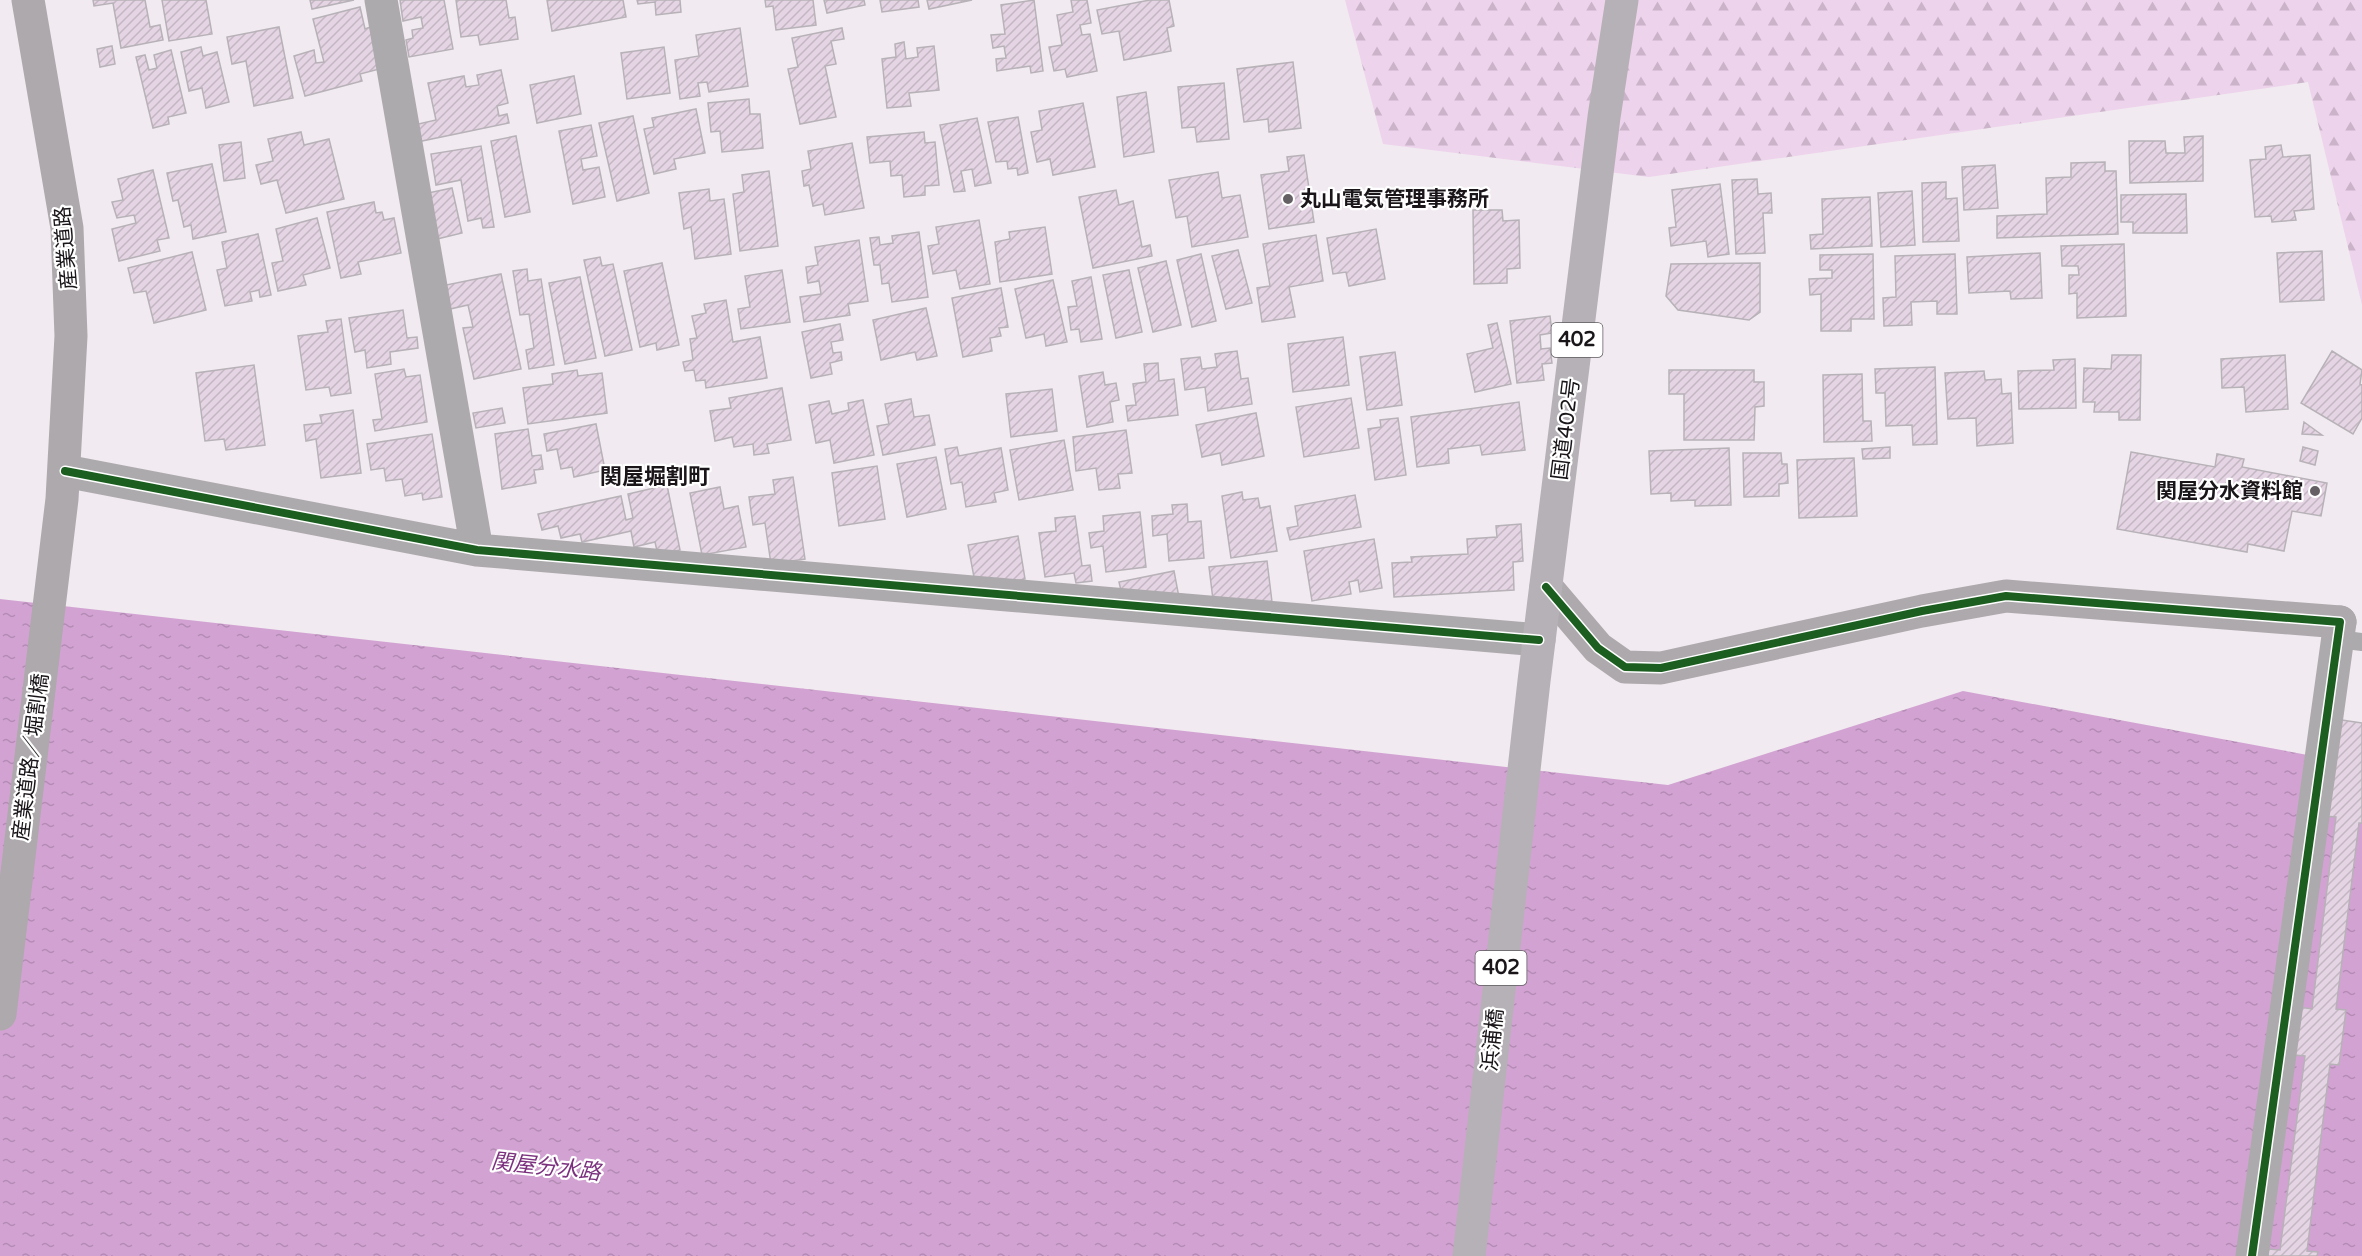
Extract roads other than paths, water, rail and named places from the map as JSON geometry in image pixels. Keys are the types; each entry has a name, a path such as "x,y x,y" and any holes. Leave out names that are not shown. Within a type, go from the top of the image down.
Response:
{"highway":[{"name":"国道402号","path":"1534,681 1604,117 1622,0"},
{"name":"浜浦橋","path":"1469,1256 1534,681"}],"street":[{"name":"産業道路","path":"28,0 67,228 71,336 64,485"},
{"path":"381,0 477,550"},
{"path":"64,485 477,550 1539,640"},
{"name":"産業道路／堀割橋","path":"0,1014 64,485"},
{"path":"1546,586 1598,648 1625,667 1661,668 1922,611 2006,596 2347,634 2325,730 2252,1256"}],"water":[{"name":"関屋分水路","path":"0,599 1668,785 1963,691 2362,765 2362,1256 0,1256"}],"place":[{"name":"丸山電気管理事務所","path":"1288,199"},
{"name":"関屋分水資料館","path":"2315,491"}],"district":[{"name":"関屋堀割町","path":"655,477"}]}
